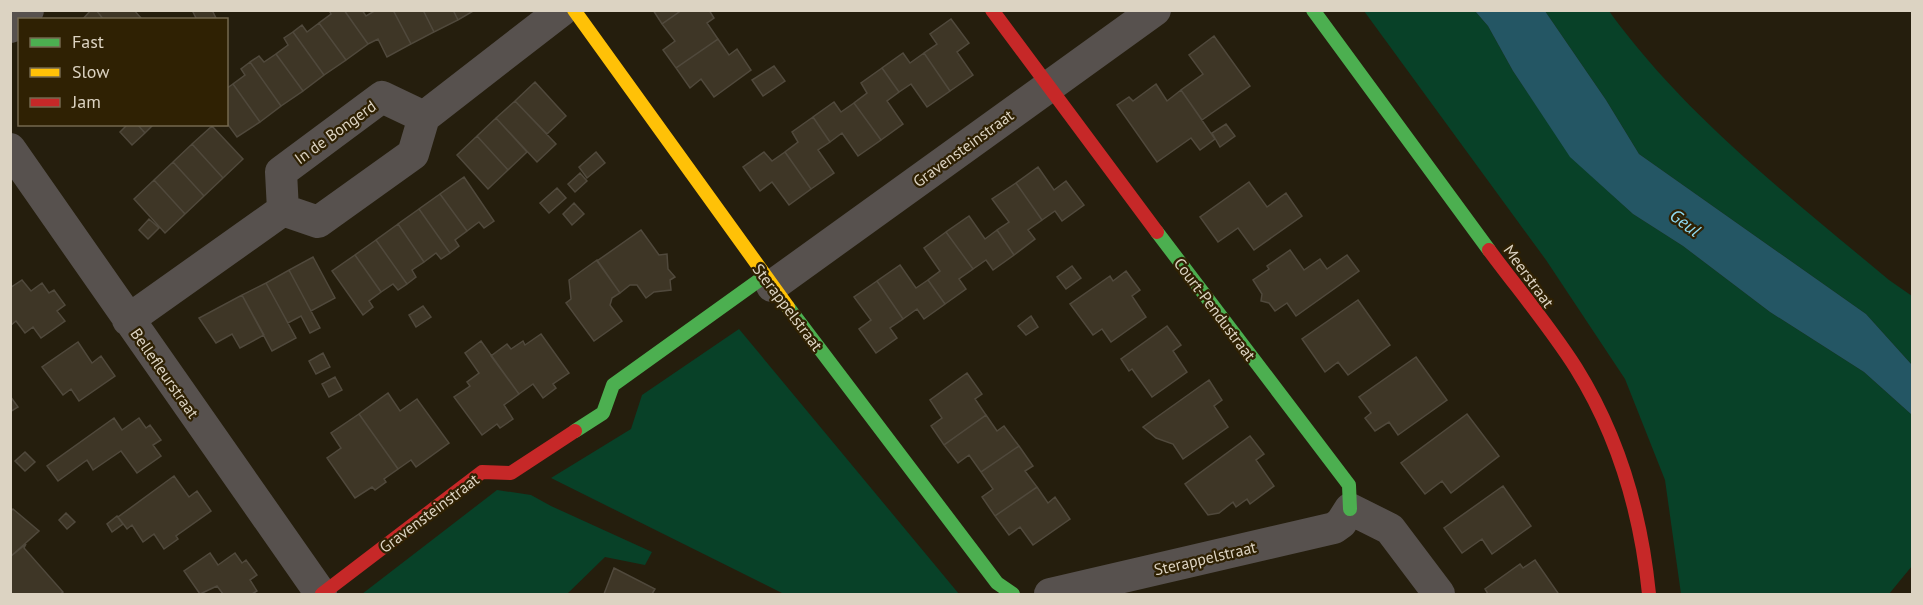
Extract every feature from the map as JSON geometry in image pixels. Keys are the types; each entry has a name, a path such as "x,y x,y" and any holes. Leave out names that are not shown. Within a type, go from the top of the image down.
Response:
{"street":[{"path":"128,320 283,210 318,222 414,154 424,117 562,10"},
{"name":"Sterappelstraat","path":"574,10 768,281 997,583 1014,594"},
{"name":"Court-Pendustraat","path":"993,10 1047,87 1349,485 1350,509"},
{"name":"Gravensteinstraat","path":"322,594 482,472 511,473 603,413 613,385 768,281 1155,10"},
{"name":"Meerstraat","path":"1313,10 1575,367 1607,426 1627,486 1641,540 1649,594"},
{"name":"In de Bongerd","path":"283,210 281,172 382,97 424,117"},
{"name":"Bellefleurstraat","path":"10,149 322,594"},
{"path":"1350,509 1390,529 1439,594"},
{"name":"Sterappelstraat","path":"1050,594 1334,528 1341,524 1350,509"}],"green space":[{"path":"1364,11 1475,11 1488,26 1513,71 1571,157 1633,214 1683,246 1770,312 1864,372 1912,415 1912,566 1889,594 1681,594 1665,480 1625,379 1546,260"},
{"path":"1545,11 1609,11 1671,86 1740,154 1889,280 1912,296 1912,365 1866,314 1639,154 1606,100"},
{"path":"739,329 959,594 784,594 551,478 631,429 642,395"},
{"path":"497,490 531,495 652,552 645,565 605,557 567,594 362,594"}],"water":[{"name":"Geul","path":"1475,11 1545,11 1606,100 1639,154 1866,314 1912,365 1912,415 1864,372 1770,312 1683,246 1633,214 1570,157 1513,71 1488,26"}],"building":[{"path":"91,10 96,10 102,18 84,18"},
{"path":"96,10 134,10 141,18 102,18"},
{"path":"192,10 212,10 216,18 196,18"},
{"path":"329,10 344,10 368,44 346,60 319,23 331,14"},
{"path":"344,10 362,10 366,16 376,10 393,10 411,44 387,57 378,39 368,44"},
{"path":"393,10 423,10 434,32 411,44"},
{"path":"423,10 453,10 458,20 434,32"},
{"path":"453,10 475,10 458,20"},
{"path":"653,10 682,10 662,24"},
{"path":"682,10 709,10 714,18 707,23 718,39 676,68 663,50 675,41 662,24"},
{"path":"951,19 969,43 957,52 973,75 950,91 924,53 937,44 930,34"},
{"path":"319,23 346,60 324,75 293,32 302,25 307,32"},
{"path":"293,32 324,75 303,91 276,54 288,45 284,38"},
{"path":"1214,36 1250,86 1202,120 1181,90 1203,74 1189,55"},
{"path":"718,39 729,55 737,49 751,70 714,97 701,79 690,88 676,68"},
{"path":"903,53 910,63 924,53 950,91 927,107 911,84 899,92 882,68"},
{"path":"276,54 303,91 281,106 250,62 259,56 264,62"},
{"path":"250,62 281,106 260,122 233,84 245,75 241,69"},
{"path":"774,66 785,81 763,96 752,80"},
{"path":"882,68 899,92 887,101 903,124 881,140 854,103 867,93 861,83"},
{"path":"535,82 566,116 547,134 515,101"},
{"path":"233,84 260,122 237,137 228,125 228,88"},
{"path":"1156,84 1167,101 1181,90 1215,139 1200,150 1191,138 1157,162 1117,105 1129,97 1133,101"},
{"path":"515,101 556,144 537,162 496,118"},
{"path":"834,102 841,112 854,103 881,140 858,156 842,133 830,142 813,117"},
{"path":"813,117 830,142 818,150 834,173 811,189 785,152 798,142 792,132"},
{"path":"496,118 527,152 508,170 477,136"},
{"path":"1226,124 1235,136 1220,147 1212,133"},
{"path":"126,126 139,126 145,133 132,145 120,132"},
{"path":"139,126 152,126 145,133"},
{"path":"212,126 243,159 223,178 192,144"},
{"path":"477,136 508,170 488,189 457,155"},
{"path":"192,144 223,178 204,196 173,162"},
{"path":"596,152 605,163 587,178 579,167"},
{"path":"764,152 772,161 785,152 811,189 789,205 772,182 760,191 743,167"},
{"path":"173,162 204,196 185,214 154,180"},
{"path":"1038,167 1054,190 1066,181 1084,205 1062,221 1055,211 1042,220 1016,183"},
{"path":"580,173 587,181 575,192 568,184"},
{"path":"464,177 494,221 484,228 479,222 467,231 440,194"},
{"path":"154,180 185,214 165,233 134,199"},
{"path":"1249,182 1267,207 1286,193 1302,216 1254,250 1238,228 1218,242 1200,217"},
{"path":"1016,183 1042,220 1028,230 1035,239 1014,255 997,230 1009,222 992,199"},
{"path":"557,188 566,198 549,213 540,203"},
{"path":"440,194 467,231 455,240 459,246 450,253 419,209"},
{"path":"574,203 584,214 572,225 563,214"},
{"path":"419,209 450,253 441,259 436,253 424,262 398,224"},
{"path":"969,216 985,239 997,230 1014,255 993,270 986,260 973,269 946,232"},
{"path":"149,219 159,228 148,239 139,230"},
{"path":"398,224 424,262 412,270 416,277 407,284 376,240"},
{"path":"641,230 659,255 667,254 668,269 675,277 670,280 671,290 654,292 646,298 637,285 630,285 620,293 597,261"},
{"path":"946,232 973,269 959,279 966,289 945,304 928,280 940,271 924,248"},
{"path":"376,240 407,284 398,290 393,284 381,292 355,255"},
{"path":"1290,250 1304,270 1320,259 1327,269 1347,255 1359,271 1296,316 1287,303 1275,311 1269,303 1261,301 1262,294 1253,280 1269,269 1267,266"},
{"path":"355,255 381,292 369,301 373,307 363,315 332,271"},
{"path":"313,257 335,298 311,311 289,270"},
{"path":"597,260 620,293 612,298 610,305 622,321 594,341 566,303 571,299 569,280"},
{"path":"900,265 916,288 928,280 945,304 924,319 917,309 903,319 877,281"},
{"path":"1072,266 1081,278 1066,289 1057,277"},
{"path":"289,270 320,328 310,333 301,316 288,323 266,283"},
{"path":"1126,271 1140,290 1132,296 1146,317 1111,342 1102,329 1093,335 1070,304 1110,276 1113,281"},
{"path":"22,280 31,291 42,283 49,293 54,290 65,305 57,311 65,321 41,338 33,327 25,333 16,321 10,326 10,288"},
{"path":"877,281 903,319 890,328 897,338 876,353 859,329 871,320 854,297"},
{"path":"266,283 296,338 272,351 242,295"},
{"path":"242,295 264,335 240,348 232,334 216,343 199,318"},
{"path":"1358,300 1390,345 1348,375 1338,362 1325,372 1302,339"},
{"path":"423,306 431,317 416,327 409,315"},
{"path":"1031,316 1038,327 1026,335 1018,326"},
{"path":"1167,326 1181,345 1173,351 1187,372 1152,397 1132,369 1129,371 1121,359"},
{"path":"541,334 569,373 553,384 556,388 543,398 533,384 519,394 491,356 507,344 511,349 523,341 525,345"},
{"path":"481,341 519,394 504,405 513,419 500,428 497,424 482,435 454,397 470,386 467,382 479,373 465,353"},
{"path":"78,342 92,363 101,356 115,376 79,401 71,389 63,395 42,367"},
{"path":"323,353 330,367 316,374 309,361"},
{"path":"1416,357 1447,400 1398,435 1389,422 1375,431 1365,418 1371,413 1359,397"},
{"path":"967,373 982,394 975,399 986,415 944,445 931,426 942,418 930,400"},
{"path":"335,377 342,390 329,397 322,384"},
{"path":"1209,380 1222,400 1214,406 1228,427 1183,459 1173,444 1156,438 1143,427"},
{"path":"388,393 400,411 417,399 449,443 416,467 411,460 398,469 359,414"},
{"path":"10,396 18,407 10,412"},
{"path":"359,414 398,469 384,479 386,482 375,490 372,487 355,498 327,458 341,448 331,433"},
{"path":"1467,414 1499,456 1451,493 1442,481 1425,494 1401,463"},
{"path":"986,415 997,431 1004,426 1019,446 981,472 969,455 958,463 944,445"},
{"path":"114,418 122,430 139,418 146,428 150,425 161,440 153,445 161,456 137,473 121,451 93,470 87,460 58,481 47,466"},
{"path":"1250,436 1264,454 1256,460 1274,486 1250,504 1247,499 1236,507 1233,502 1219,513 1208,515 1185,484"},
{"path":"1019,446 1033,466 1025,471 1037,487 995,516 982,497 993,489 981,472"},
{"path":"25,452 35,462 25,471 15,461"},
{"path":"174,476 189,497 197,491 211,511 176,536 178,539 164,549 154,534 143,542 132,525 127,529 118,517"},
{"path":"1503,486 1531,526 1492,554 1482,539 1462,553 1444,528"},
{"path":"1037,487 1048,503 1055,497 1070,519 1033,545 1020,527 1009,535 995,516"},
{"path":"13,509 39,531 10,557 10,512"},
{"path":"66,513 75,522 67,529 59,520"},
{"path":"117,516 123,524 112,532 107,524"},
{"path":"26,544 24,548 63,592 60,594 10,594 10,557"},
{"path":"210,553 218,565 235,553 242,563 246,560 257,575 250,580 257,591 252,594 223,594 217,586 200,594 184,571"},
{"path":"1535,560 1558,593 1488,594 1485,589 1520,564 1523,568"},
{"path":"614,568 655,589 652,594 604,594"}],"traffic: fast":[{"path":"1313,10 1489,250"},
{"path":"1157,232 1349,485 1350,509"},
{"path":"575,431 603,413 613,385 765,276"},
{"path":"788,307 997,583 1013,594"}],"traffic: slow":[{"path":"574,10 788,307"}],"traffic: jam":[{"path":"992,10 1157,232"},
{"path":"1489,250 1566,353 1591,394 1604,421 1626,477 1634,506 1649,594"},
{"path":"322,594 482,472 511,473 575,431"}]}
